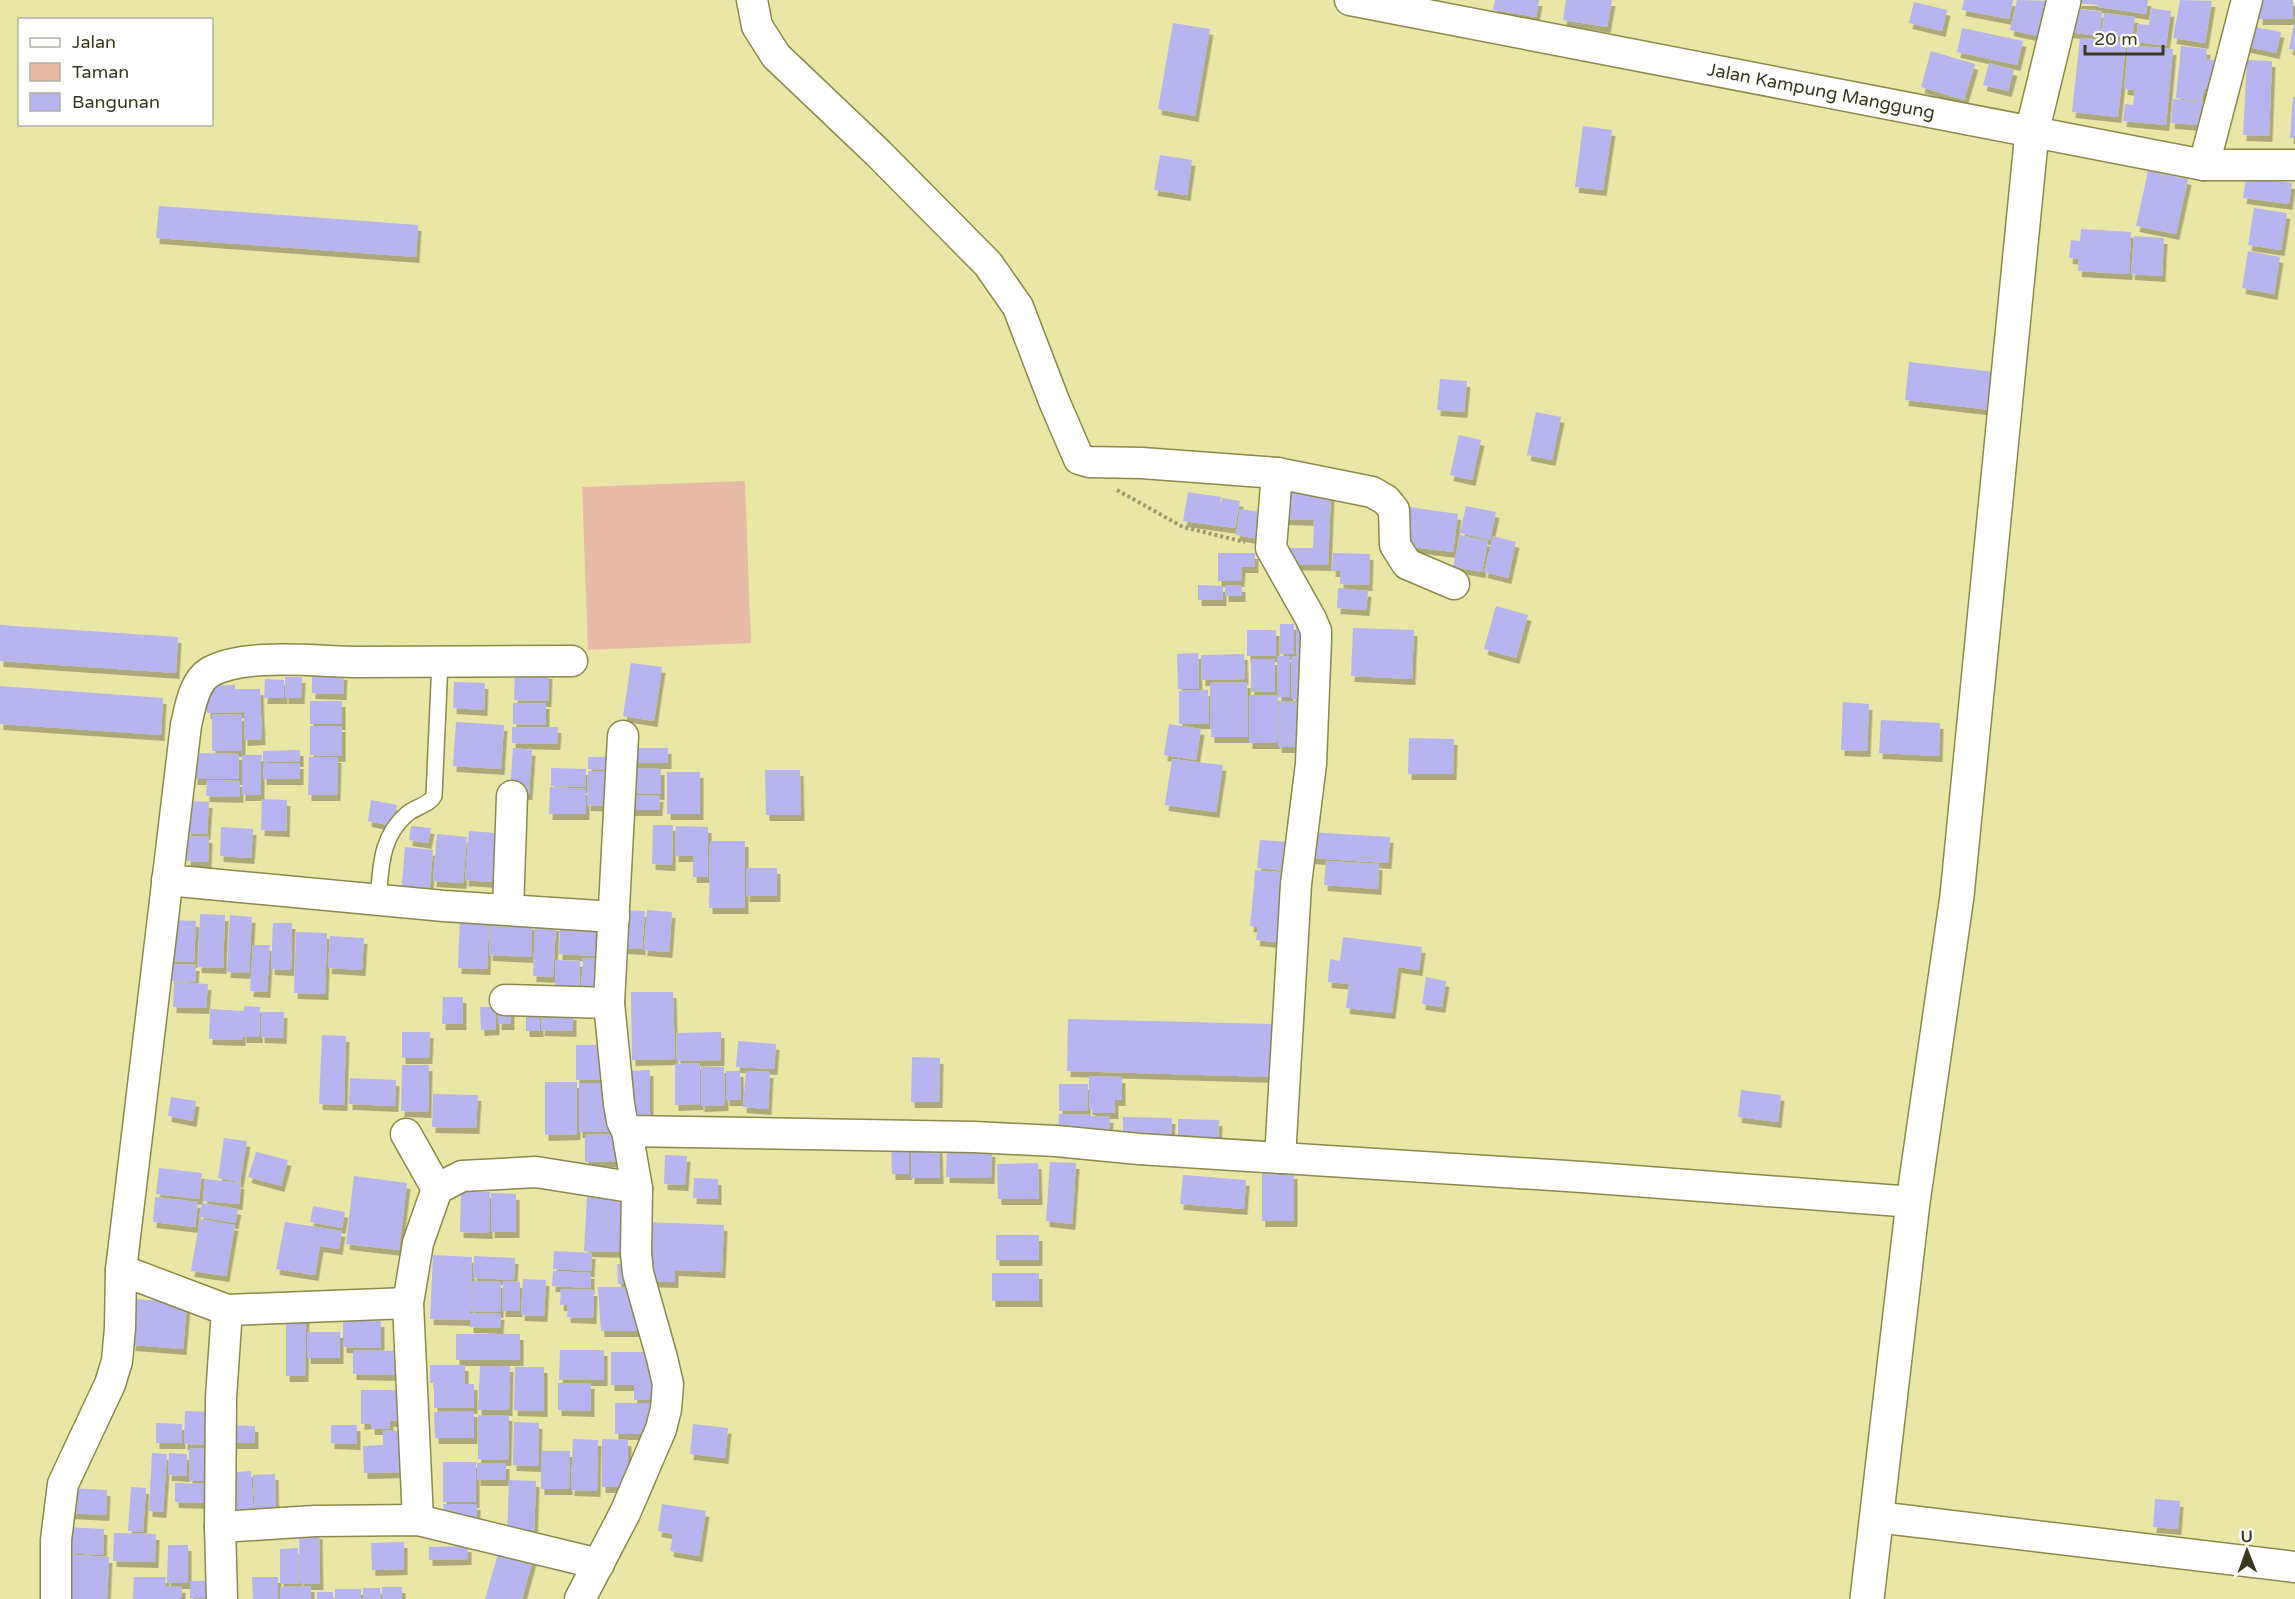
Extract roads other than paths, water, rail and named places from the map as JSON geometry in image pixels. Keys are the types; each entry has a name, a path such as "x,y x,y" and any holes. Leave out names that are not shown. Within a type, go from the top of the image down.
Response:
{"street":[{"path":"752,0 757,26 776,56 878,153 988,264 1018,307 1079,459 1089,462 1277,473 1372,492 1386,500 1394,510 1395,545 1407,564 1454,584"},
{"name":"Jalan Kampung Manggung","path":"1350,0 2204,165 2295,165"},
{"path":"1867,1599 1913,1202 1957,896 2032,132 2064,0"},
{"path":"2204,165 2247,0"},
{"path":"1277,473 1271,548 1316,631 1311,764 1296,884 1280,1158"},
{"path":"56,1599 56,1540 63,1484 110,1384 117,1361 121,1270 186,724 192,699 204,675 227,665 289,660 572,661"},
{"path":"580,1599 626,1513 662,1429 668,1384 638,1273 637,1188 627,1131 622,1121 619,1104 609,1003 623,736"},
{"path":"508,909 512,796"},
{"path":"167,880 444,906 614,917"},
{"path":"505,1000 609,1003"},
{"path":"627,1131 974,1137 1056,1141 1139,1149 1582,1177 1913,1202"},
{"path":"406,1134 437,1189"},
{"path":"418,1520 408,1303 418,1243 437,1189 462,1176 536,1172 637,1188"},
{"path":"121,1270 227,1310 408,1303"},
{"path":"222,1599 221,1396 227,1310"},
{"path":"1876,1517 2295,1567"},
{"path":"220,1527 315,1521 418,1520 599,1564"}],"lane":[{"path":"378,900 382,853 389,838 399,821 409,812 432,801 434,796 440,661"}]}
